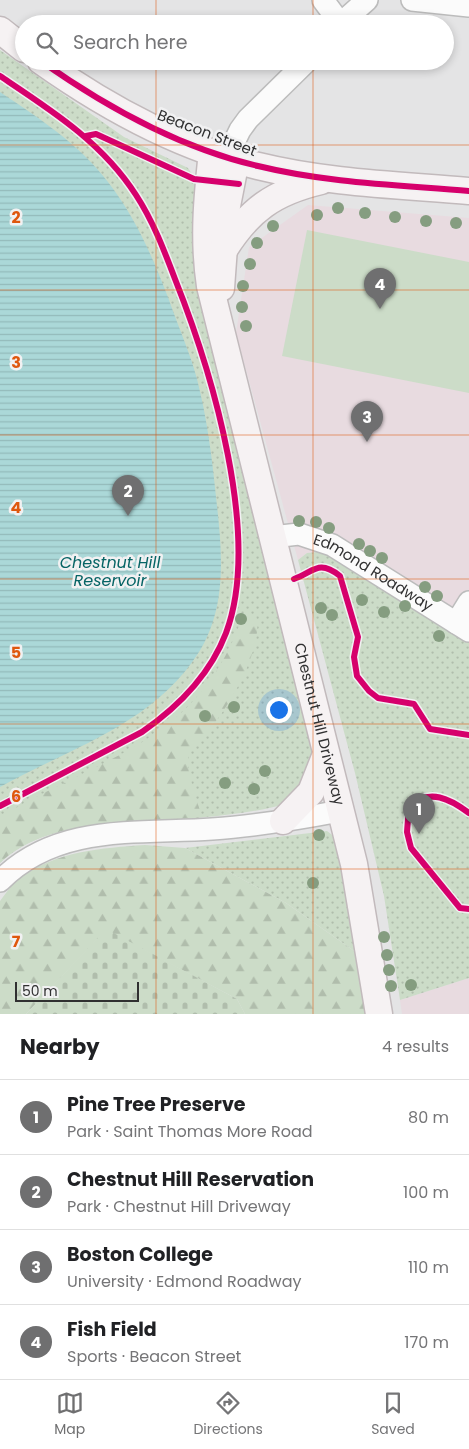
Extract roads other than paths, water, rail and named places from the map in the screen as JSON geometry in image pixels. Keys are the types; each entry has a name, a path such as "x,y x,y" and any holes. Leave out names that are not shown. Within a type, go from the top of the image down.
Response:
{"main road":[{"path":"0,30 15,42"},
{"name":"Beacon Street","path":"55,70 113,107 225,156 329,179 469,191"},
{"name":"Chestnut Hill Driveway","path":"218,323 228,206 225,156"},
{"name":"Chestnut Hill Driveway","path":"225,156 205,240 210,286 340,810"},
{"path":"224,250 241,225 264,204 293,189 329,179"},
{"path":"283,821 311,792 326,754"},
{"path":"340,810 361,902 379,1014"}],"street":[{"path":"323,0 334,15"},
{"path":"349,15 367,0"},
{"path":"412,0 469,6"},
{"path":"225,156 248,120 298,70"},
{"name":"Edmond Roadway","path":"272,536 299,534 332,544 462,627"},
{"path":"462,627 469,602"},
{"name":"Chestnut Hill Driveway","path":"0,881 35,855 78,838 111,832 211,829 283,821 340,810"}],"water":[{"name":"Chestnut Hill Reservoir","path":"0,92 44,122 97,168 127,210 157,269 187,349 204,408 218,517 221,577 215,615 199,652 180,677 159,698 109,732 0,787"}],"place":[{"name":"Fish Field","path":"380,309"},
{"name":"Boston College","path":"367,442"},
{"name":"Chestnut Hill Reservation","path":"128,516"},
{"name":"Pine Tree Preserve","path":"419,834"}]}
